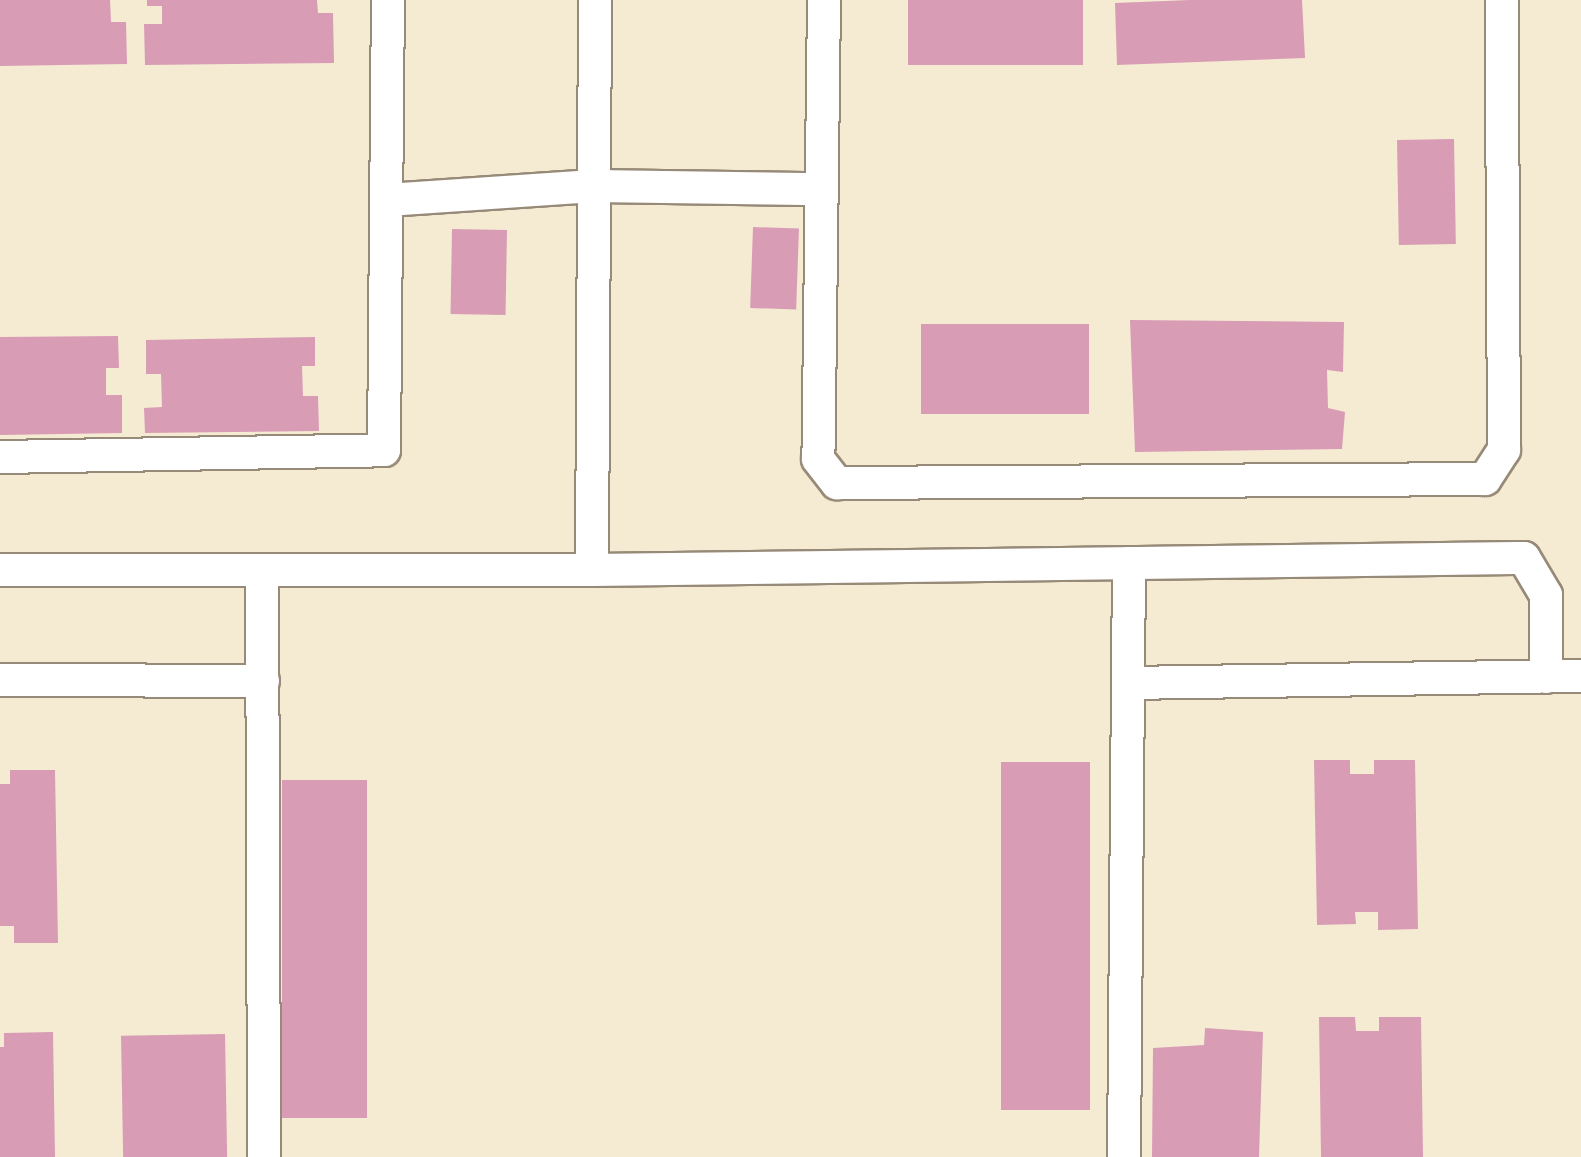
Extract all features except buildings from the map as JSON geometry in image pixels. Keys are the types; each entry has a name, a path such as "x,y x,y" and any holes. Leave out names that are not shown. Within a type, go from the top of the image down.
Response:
{"street":[{"path":"0,457 384,450 388,0"},
{"path":"592,570 595,0"},
{"path":"824,0 818,459 837,483 1485,479 1504,450 1502,0"},
{"path":"387,200 594,186 822,189"},
{"path":"0,570 592,570 1524,558 1546,595 1546,677"},
{"path":"1124,1157 1129,563"},
{"path":"262,570 264,1157"},
{"path":"1128,683 1581,676"},
{"path":"0,680 262,681"}]}
